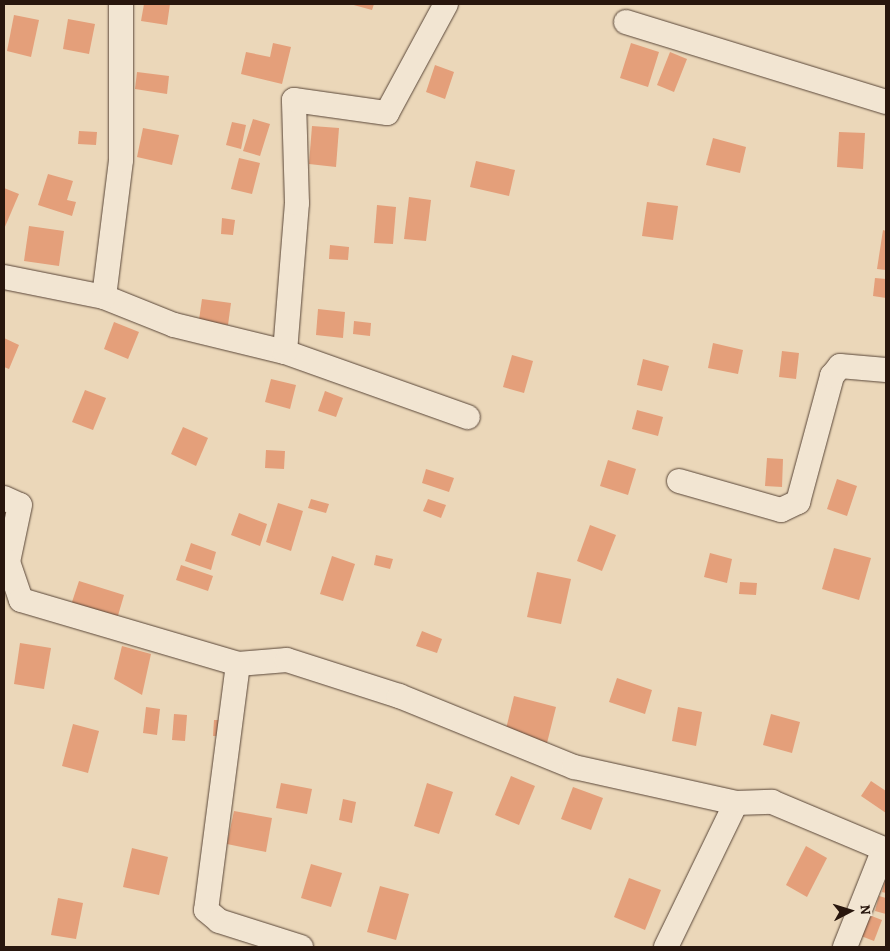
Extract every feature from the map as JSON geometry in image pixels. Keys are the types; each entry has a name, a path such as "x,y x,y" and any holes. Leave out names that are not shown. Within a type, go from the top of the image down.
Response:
{"street":[{"path":"104,297 122,160 121,4"},
{"path":"285,352 297,203 294,100 387,113 446,4"},
{"path":"626,22 886,102"},
{"path":"4,277 104,297 174,325 285,352 468,417"},
{"path":"679,481 781,510 798,502 832,376 840,366 886,370"},
{"path":"4,498 20,505 8,562 21,600 238,664 287,660 399,696 574,767 736,803 772,802 885,850 845,947"},
{"path":"238,664 206,910 219,921 301,947"},
{"path":"666,947 736,803"}],"building":[{"path":"144,4 170,4 167,25 141,21"},
{"path":"350,4 374,4 372,10"},
{"path":"14,15 39,20 31,57 7,51"},
{"path":"68,19 95,24 89,54 63,49"},
{"path":"273,43 291,47 282,84 241,74 246,52 270,57"},
{"path":"631,43 659,52 648,87 620,78"},
{"path":"670,52 687,59 674,92 657,85"},
{"path":"435,65 454,72 445,99 426,92"},
{"path":"137,72 169,76 167,94 135,89"},
{"path":"253,119 270,124 260,156 243,151"},
{"path":"232,122 246,125 241,149 226,145"},
{"path":"312,126 339,128 336,167 309,164"},
{"path":"143,128 179,135 172,165 137,157"},
{"path":"79,131 97,132 96,145 78,144"},
{"path":"839,132 865,133 863,169 837,167"},
{"path":"713,138 746,147 740,173 706,165"},
{"path":"239,158 260,163 252,194 231,189"},
{"path":"476,161 515,170 509,196 470,187"},
{"path":"48,174 73,181 67,200 76,202 72,216 38,205"},
{"path":"4,188 19,194 4,229"},
{"path":"409,197 431,200 426,241 404,239"},
{"path":"647,202 678,206 673,240 642,236"},
{"path":"377,205 396,207 393,244 374,243"},
{"path":"222,218 235,220 233,235 221,234"},
{"path":"29,226 64,231 59,266 24,261"},
{"path":"883,230 886,231 886,270 877,269"},
{"path":"330,245 349,247 348,260 329,259"},
{"path":"875,278 886,279 886,298 873,296"},
{"path":"202,299 231,303 228,325 199,320"},
{"path":"318,309 345,312 343,338 316,335"},
{"path":"354,321 371,323 370,336 353,334"},
{"path":"114,322 139,332 128,359 104,349"},
{"path":"4,338 19,345 9,369 4,367"},
{"path":"713,343 743,350 738,374 708,368"},
{"path":"782,351 799,353 796,379 779,377"},
{"path":"512,355 533,361 524,393 503,387"},
{"path":"643,359 669,366 662,391 637,385"},
{"path":"271,379 296,385 290,409 265,402"},
{"path":"85,390 106,398 93,430 72,422"},
{"path":"325,391 343,398 336,417 318,411"},
{"path":"637,410 663,417 658,436 632,429"},
{"path":"183,427 208,438 196,466 171,454"},
{"path":"266,450 285,451 284,469 265,468"},
{"path":"767,458 783,459 782,487 765,486"},
{"path":"608,460 636,469 628,495 600,486"},
{"path":"426,469 454,478 449,492 422,483"},
{"path":"837,479 857,486 847,516 827,509"},
{"path":"311,499 329,504 326,513 308,508"},
{"path":"428,499 446,505 441,518 423,511"},
{"path":"278,503 303,511 291,551 266,542"},
{"path":"239,513 267,524 260,546 231,535"},
{"path":"590,525 616,535 602,571 577,561"},
{"path":"191,543 216,552 211,570 185,561"},
{"path":"834,548 871,558 859,600 822,589"},
{"path":"710,553 732,559 727,583 704,577"},
{"path":"376,555 393,559 390,569 374,565"},
{"path":"332,556 355,564 343,601 320,594"},
{"path":"181,565 213,576 208,591 176,580"},
{"path":"537,572 571,579 561,624 527,617"},
{"path":"79,581 124,595 117,619 71,605"},
{"path":"740,582 757,583 756,595 739,594"},
{"path":"422,631 442,639 437,653 416,646"},
{"path":"20,643 51,648 44,689 14,684"},
{"path":"122,646 151,654 142,695 114,679"},
{"path":"617,678 652,690 645,714 609,702"},
{"path":"514,696 556,707 547,743 505,733"},
{"path":"146,707 160,709 157,735 143,733"},
{"path":"678,707 702,712 696,746 672,741"},
{"path":"174,714 187,715 185,741 172,740"},
{"path":"771,714 800,722 792,753 763,745"},
{"path":"214,720 224,720 224,736 213,736"},
{"path":"73,724 99,731 88,773 62,766"},
{"path":"511,776 535,786 519,825 495,815"},
{"path":"871,781 886,791 886,813 861,796"},
{"path":"281,783 312,789 307,814 276,808"},
{"path":"427,783 453,792 439,834 414,826"},
{"path":"573,787 603,798 591,830 561,819"},
{"path":"343,799 356,802 352,823 339,820"},
{"path":"234,811 272,818 266,852 227,844"},
{"path":"806,846 827,858 807,897 786,885"},
{"path":"132,848 168,857 159,895 123,887"},
{"path":"311,864 342,873 331,907 301,898"},
{"path":"886,877 886,893 882,892"},
{"path":"629,878 661,890 645,930 614,917"},
{"path":"380,886 409,894 396,940 367,932"},
{"path":"879,896 886,898 886,914 875,911"},
{"path":"58,898 83,903 76,939 51,935"},
{"path":"869,915 882,920 874,941 861,936"}]}
